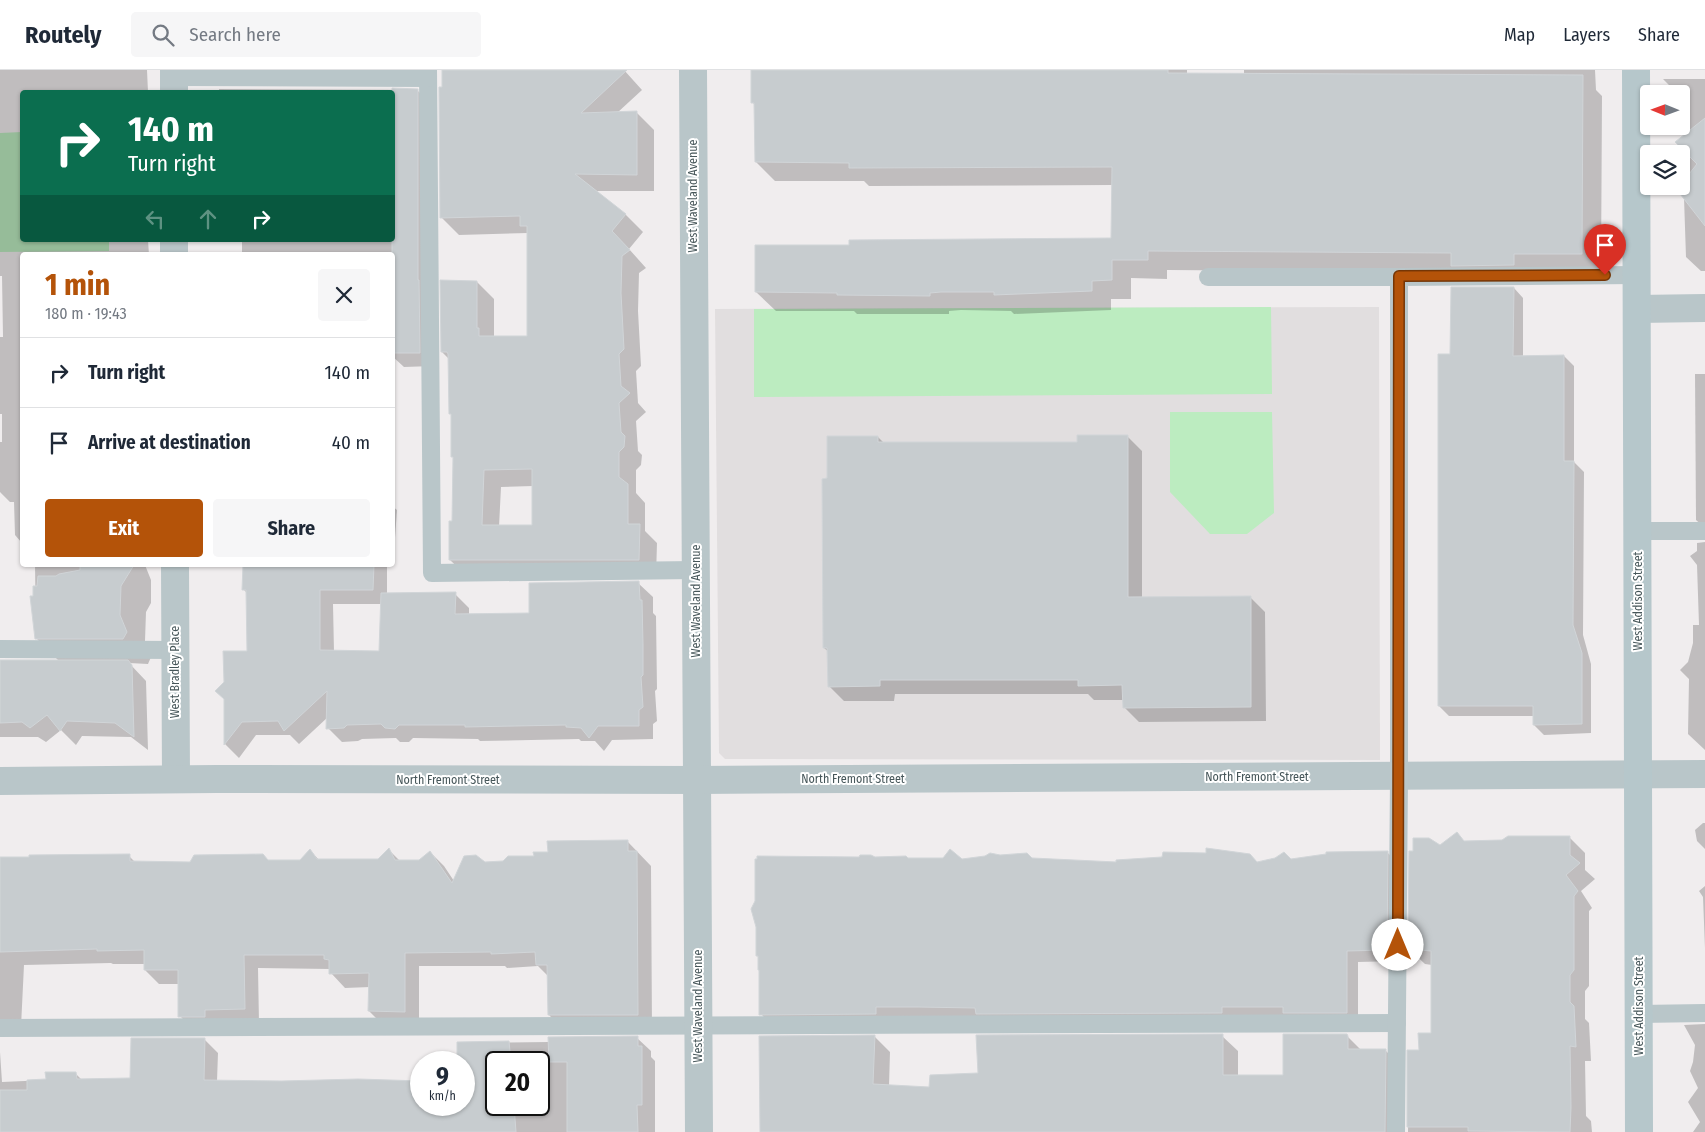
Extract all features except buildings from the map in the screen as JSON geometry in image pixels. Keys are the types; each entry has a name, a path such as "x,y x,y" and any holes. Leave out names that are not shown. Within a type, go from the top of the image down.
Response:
{"street":[{"name":"West Waveland Avenue","path":"693,70 699,1132"},
{"name":"West Addison Street","path":"1636,70 1640,1132"},
{"path":"1637,309 1705,308"},
{"name":"West Bradley Place","path":"175,567 176,780"},
{"name":"North Fremont Street","path":"0,781 697,780 1705,774"}],"lane":[{"path":"174,80 428,74 432,573 695,570"},
{"path":"1208,277 1636,275"},
{"path":"1396,1132 1399,777 1399,276"},
{"path":"1638,532 1705,532"},
{"path":"0,650 175,650"},
{"path":"1639,1014 1705,1013"},
{"path":"0,1028 1397,1023"}],"shaded area":[{"path":"1379,307 1380,760 725,759 719,753 715,309"}],"green space":[{"path":"20,132 20,242 109,242 109,251 0,252 0,133"},
{"path":"1271,307 1272,394 754,397 754,309"},
{"path":"1170,412 1272,412 1274,513 1247,534 1210,534 1170,492"}],"route":[{"path":"1398,945 1399,276 1605,275"}]}
